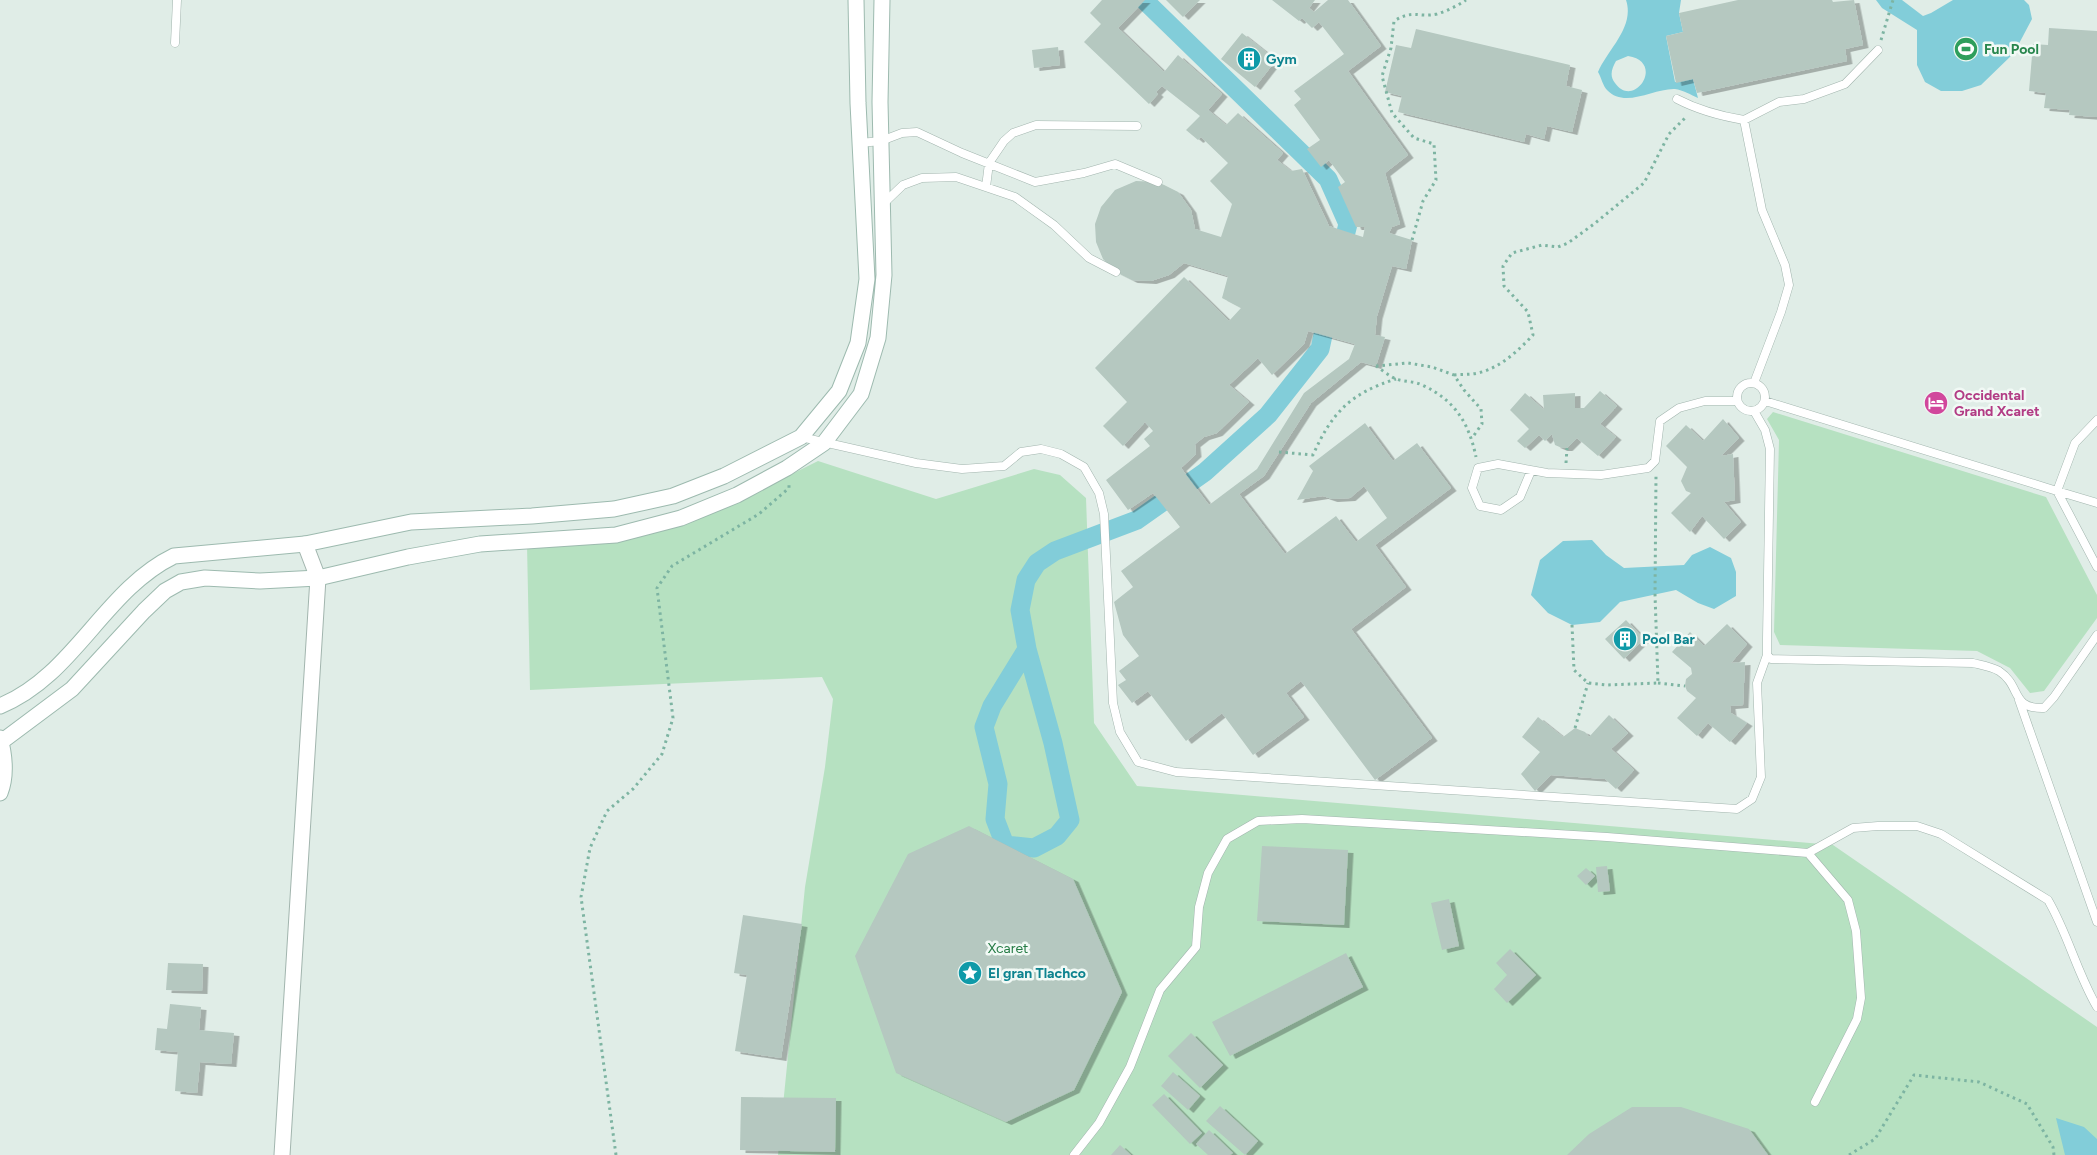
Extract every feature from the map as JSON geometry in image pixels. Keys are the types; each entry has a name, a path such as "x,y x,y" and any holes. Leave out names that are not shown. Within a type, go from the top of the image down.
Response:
{"street":[{"path":"0,706 14,700 51,674 134,583 157,564 174,556 305,544 411,522 532,516 614,509 673,496 724,476 801,437 839,391 858,342 866,279 856,0"},
{"path":"0,793 4,783 5,758 1,740 72,689 144,611 165,591 181,582 206,578 260,581 318,578 408,557 480,544 616,534 681,518 737,495 787,468 824,443 861,394 878,338 884,275 881,142 882,0"},
{"path":"282,1155 318,578 305,544"}],"lane":[{"path":"175,43 177,0"},
{"path":"1676,99 1695,108 1744,120 1779,102 1804,99 1845,84 1878,50"},
{"path":"1744,120 1762,210 1785,265 1789,285 1781,312 1754,383"},
{"path":"986,187 989,163 1004,141 1013,133 1036,125 1137,126"},
{"path":"860,143 881,142 902,133 917,132 962,153 1034,182 1084,174 1115,164 1158,182"},
{"path":"882,205 903,186 922,178 956,176 1015,197 1054,226 1089,258 1116,272"},
{"path":"1748,383 1754,383 1763,390 1765,401 1763,405 1754,411 1744,410 1737,401 1739,390 1748,383"},
{"path":"1531,471 1520,497 1501,510 1480,506 1472,488 1478,468 1498,464 1547,474 1601,474 1648,468 1655,461 1660,421 1678,408 1705,401 1737,401"},
{"path":"1765,401 2097,502"},
{"path":"801,437 916,463 962,469 1004,466 1021,452 1041,449 1061,454 1084,468 1099,493 1104,514 1113,703 1120,732 1138,762 1176,772 1737,809 1752,799 1761,777 1757,683 1767,655 1770,449 1764,430 1754,411"},
{"path":"2097,420 2076,443 2058,491 2097,567"},
{"path":"2019,700 2031,708 2044,708 2054,697 2097,635"},
{"path":"1767,655 1771,659 1973,663 1999,671 2014,686 2097,922"},
{"path":"1074,1155 1099,1123 1130,1067 1160,990 1196,948 1199,907 1208,873 1227,839 1258,821 1302,820 1607,836 1808,852 1853,828 1917,826 1941,834 2048,900 2057,916 2088,992 2097,1007"},
{"path":"1808,852 1848,900 1856,930 1861,998 1857,1019 1815,1102"}],"path":[{"path":"1412,240 1423,201 1436,180 1434,144 1414,138 1392,113 1382,76 1391,48 1394,21 1405,14 1435,14 1458,6 1466,0"},
{"path":"1878,50 1893,0"},
{"path":"1478,468 1472,438 1456,410 1443,396 1422,385 1397,379 1376,366 1408,364 1432,367 1454,375 1478,373 1499,364 1518,351 1533,335 1528,312 1504,286 1503,266 1512,253 1542,245 1558,247 1568,243 1594,224 1644,182 1669,134 1695,108"},
{"path":"1454,375 1481,409 1482,424 1472,438"},
{"path":"1279,452 1314,455 1323,433 1337,413 1357,395 1380,384 1397,379"},
{"path":"1655,461 1658,683"},
{"path":"616,1155 581,897 590,848 607,811 633,789 662,754 673,718 657,588 672,566 759,514 789,488 787,468"},
{"path":"1572,625 1574,670 1588,683 1607,685 1658,683 1684,686"},
{"path":"1575,728 1588,683"},
{"path":"1849,1155 1875,1140 1914,1075 1979,1082 2027,1104 2053,1147 2054,1155"}],"green space":[{"path":"1773,412 2046,497 2097,595 2097,618 2044,691 2030,693 2010,668 1977,651 1780,645 1774,632 1779,440 1767,419"},
{"name":"Xcaret","path":"818,461 936,499 1034,469 1060,475 1086,498 1094,723 1137,786 1833,845 2097,1027 2097,1155 778,1155 805,887 825,767 833,699 822,677 530,690 527,545 614,540 732,504"}],"water":[{"path":"1626,0 1681,0 1679,13 1683,32 1666,36 1675,82 1693,79 1698,98 1675,89 1631,98 1622,98 1607,90 1598,72 1624,29 1628,10","holes":["1628,56 1639,60 1645,67 1646,74 1643,82 1637,88 1630,91 1623,90 1612,78 1612,69 1616,61"]},
{"name":"Fun Pool","path":"1876,0 1902,0 1923,16 1953,0 2024,0 2029,5 2032,19 2014,53 1981,85 1962,91 1941,91 1925,82 1917,65 1917,30 1882,8"},
{"path":"1592,540 1606,555 1624,568 1684,565 1692,555 1710,547 1731,558 1736,572 1736,596 1714,609 1698,603 1676,590 1620,602 1600,622 1572,625 1548,613 1531,595 1540,560 1563,541"},
{"path":"2056,1118 2084,1127 2097,1139 2097,1155 2065,1155"}],"building":[{"path":"1102,0 1145,0 1118,28 1164,72 1178,55 1222,94 1208,110 1226,125 1238,113 1283,153 1277,160 1291,171 1302,169 1329,226 1363,237 1365,227 1356,227 1338,187 1345,182 1329,160 1321,167 1307,149 1320,140 1294,105 1301,99 1294,91 1344,54 1319,22 1312,28 1302,18 1299,21 1272,0 1315,0 1309,8 1314,12 1328,0 1348,0 1381,46 1348,71 1408,155 1385,173 1400,224 1392,227 1389,233 1412,240 1406,269 1392,266 1377,316 1375,335 1385,337 1376,366 1361,362 1311,403 1264,476 1239,494 1285,554 1336,516 1356,542 1387,518 1364,486 1350,498 1332,499 1323,496 1297,500 1313,471 1309,466 1365,423 1393,461 1417,443 1451,488 1375,545 1406,587 1351,629 1432,738 1375,780 1301,681 1286,693 1304,717 1253,755 1222,713 1186,741 1148,691 1132,703 1118,685 1126,680 1119,671 1139,656 1123,635 1114,602 1133,587 1121,571 1180,527 1153,493 1128,510 1106,480 1150,446 1144,439 1153,431 1145,422 1123,446 1103,426 1127,402 1095,368 1184,277 1229,321 1241,308 1222,298 1228,276 1184,263 1169,275 1151,281 1132,280 1116,272 1103,259 1096,242 1095,224 1101,207 1115,190 1136,181 1158,182 1178,192 1191,210 1195,229 1221,237 1232,204 1210,181 1228,163 1201,137 1198,140 1186,130 1200,116 1162,86 1149,104 1084,42 1101,24 1090,13","holes":["1308,331 1355,344 1349,359 1304,393 1257,469 1209,505 1181,468 1196,454 1195,444 1204,437 1217,433 1249,402 1229,385 1258,358 1272,375 1304,344"]},
{"path":"1166,0 1200,0 1183,17"},
{"path":"1738,0 1832,0 1833,2 1854,0 1863,45 1845,49 1847,61 1697,93 1693,79 1676,83 1666,36 1683,32 1679,13"},
{"path":"2049,28 2097,31 2097,117 2069,115 2070,110 2044,108 2046,93 2029,91 2033,44 2048,45"},
{"path":"1416,29 1570,65 1566,86 1582,90 1572,132 1547,126 1544,139 1526,134 1524,142 1398,112 1402,96 1385,92 1396,45 1411,48"},
{"name":"Gym","path":"1242,33 1276,60 1255,87 1221,59"},
{"path":"1058,47 1060,65 1034,68 1032,50"},
{"path":"1600,391 1617,406 1600,424 1616,437 1598,456 1577,438 1567,448 1555,445 1552,434 1545,441 1539,435 1525,448 1517,441 1529,429 1510,410 1525,393 1544,410 1543,395 1575,393 1575,408 1584,408"},
{"path":"1723,419 1739,438 1721,456 1733,454 1735,500 1724,502 1741,522 1724,539 1702,516 1690,532 1671,513 1691,493 1686,491 1681,481 1687,467 1666,446 1686,425 1703,441"},
{"name":"Pool Bar","path":"1626,620 1644,639 1624,659 1605,639"},
{"path":"1727,624 1747,644 1731,663 1745,662 1743,705 1730,706 1731,713 1747,723 1730,742 1708,723 1697,736 1677,718 1696,698 1687,691 1685,686 1686,679 1692,674 1691,668 1672,652 1690,632 1704,646"},
{"path":"1609,715 1628,733 1611,749 1634,770 1616,789 1605,779 1551,775 1535,791 1521,774 1540,752 1522,737 1538,717 1563,737 1575,728 1585,732 1589,737"},
{"path":"969,826 1073,879 1122,992 1074,1090 1006,1122 896,1073 855,956 908,854"},
{"path":"1262,846 1348,850 1344,925 1257,921"},
{"path":"1607,866 1610,891 1598,892 1596,867"},
{"path":"1586,868 1595,876 1586,885 1577,876"},
{"path":"1449,899 1459,946 1442,950 1431,903"},
{"path":"743,915 802,924 781,1058 735,1051 747,975 734,973"},
{"path":"1510,949 1536,975 1507,1003 1494,989 1507,975 1496,963"},
{"path":"1346,953 1363,987 1230,1056 1212,1022"},
{"path":"168,963 203,964 202,991 166,990"},
{"path":"170,1004 201,1007 199,1030 234,1033 231,1064 200,1062 197,1093 175,1091 178,1052 155,1050 157,1028 167,1029"},
{"path":"1191,1033 1223,1065 1200,1088 1168,1056"},
{"path":"1173,1072 1200,1096 1188,1110 1161,1086"},
{"path":"1164,1094 1202,1133 1190,1144 1152,1105"},
{"path":"741,1097 836,1098 835,1152 740,1150"},
{"path":"1220,1106 1258,1141 1245,1155 1206,1121"},
{"path":"1632,1107 1681,1107 1749,1129 1768,1155 1567,1155 1589,1134"},
{"path":"1209,1130 1233,1153 1230,1155 1208,1155 1196,1144"},
{"path":"1120,1145 1131,1155 1111,1155"}],"waterway":[{"path":"1144,0 1328,179 1348,224 1340,256"},
{"path":"1027,649 992,706 984,727 998,784 995,819 1005,845 1034,848 1057,836 1070,820 1053,743 1027,649 1020,610 1026,580 1037,563 1055,551 1137,520 1205,472 1268,415 1320,349 1328,312"}],"place":[{"name":"Fun Pool","path":"1966,49"},
{"name":"Gym","path":"1249,59"},
{"name":"Occidental Grand Xcaret","path":"1936,403"},
{"name":"Pool Bar","path":"1625,639"},
{"name":"El gran Tlachco","path":"970,973"}]}
